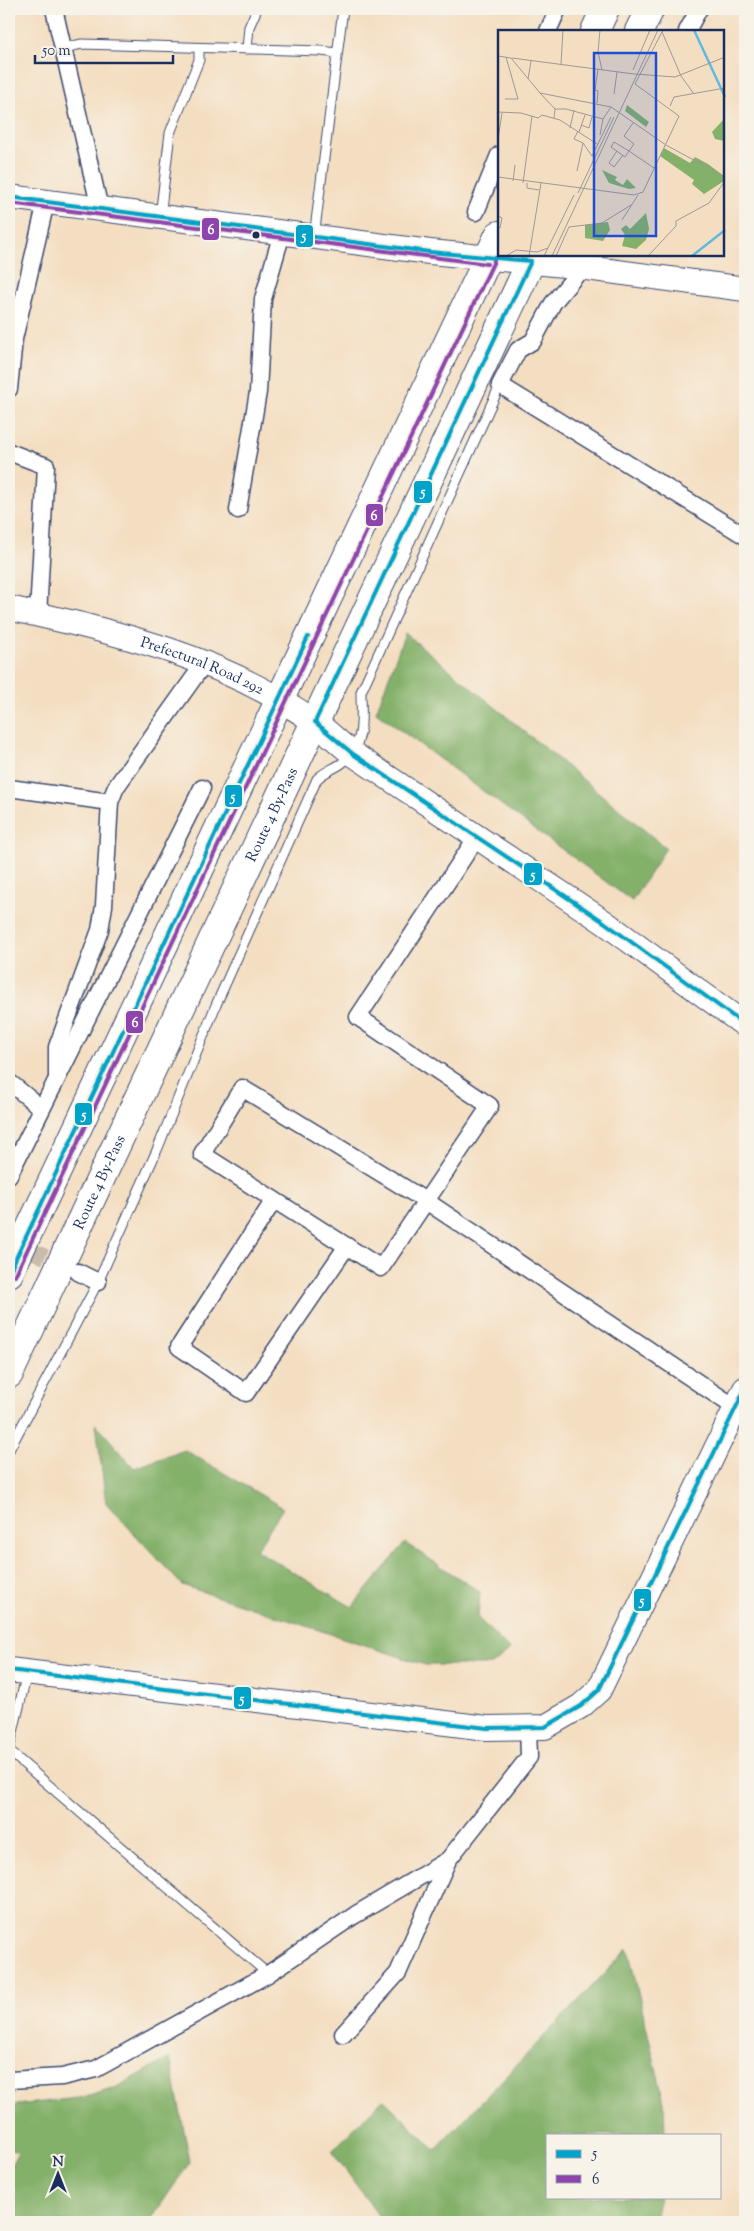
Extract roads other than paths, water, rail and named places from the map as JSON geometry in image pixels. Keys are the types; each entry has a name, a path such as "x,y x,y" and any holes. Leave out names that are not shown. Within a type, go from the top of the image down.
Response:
{"highway":[{"path":"596,30 606,9"},
{"path":"640,30 650,9"},
{"path":"9,1273 494,246"},
{"name":"Route 4 By-Pass","path":"9,1374 532,258"}],"street":[{"path":"54,9 100,209"},
{"path":"548,30 558,9"},
{"path":"688,30 699,9"},
{"path":"476,212 498,157"},
{"path":"9,197 314,237 494,246"},
{"path":"9,389 14,339 46,202"},
{"path":"238,510 258,392 263,300 282,233"},
{"path":"532,258 585,261 745,289"},
{"path":"585,261 553,304 533,341 518,350 500,385 745,536"},
{"path":"9,452 46,466 38,615"},
{"name":"Prefectural Road 292","path":"9,608 143,640 205,662 278,700 315,722 353,754 604,922 745,1025"},
{"path":"57,1076 57,1047 100,930 104,906 110,802 116,787 205,662"},
{"path":"9,788 110,802"},
{"path":"9,1175 202,788"},
{"path":"18,1671 487,1728 545,1727 581,1706 599,1690 741,1398 426,1201 242,1088 202,1154 381,1268 426,1201 490,1106 358,1017 477,837"},
{"path":"9,1082 41,1108"},
{"path":"274,1200 179,1347 246,1394 347,1246"},
{"path":"78,1272 98,1282"},
{"path":"344,2034 398,1973 448,1860 529,1756 528,1727"},
{"path":"9,2080 62,2077 96,2069 268,1974 355,1915 448,1860"}],"lane":[{"path":"247,49 248,28 257,9"},
{"path":"314,237 343,9"},
{"path":"63,48 82,44 336,53"},
{"path":"160,217 170,133 199,60 199,48"},
{"path":"9,1450 98,1282 157,1150 216,1005 316,779 324,771 341,764 353,754 361,740 361,692 500,385"},
{"path":"18,1671 9,1750 268,1974"}],"tunnel":[{"path":"9,1240 67,1267"}]}
